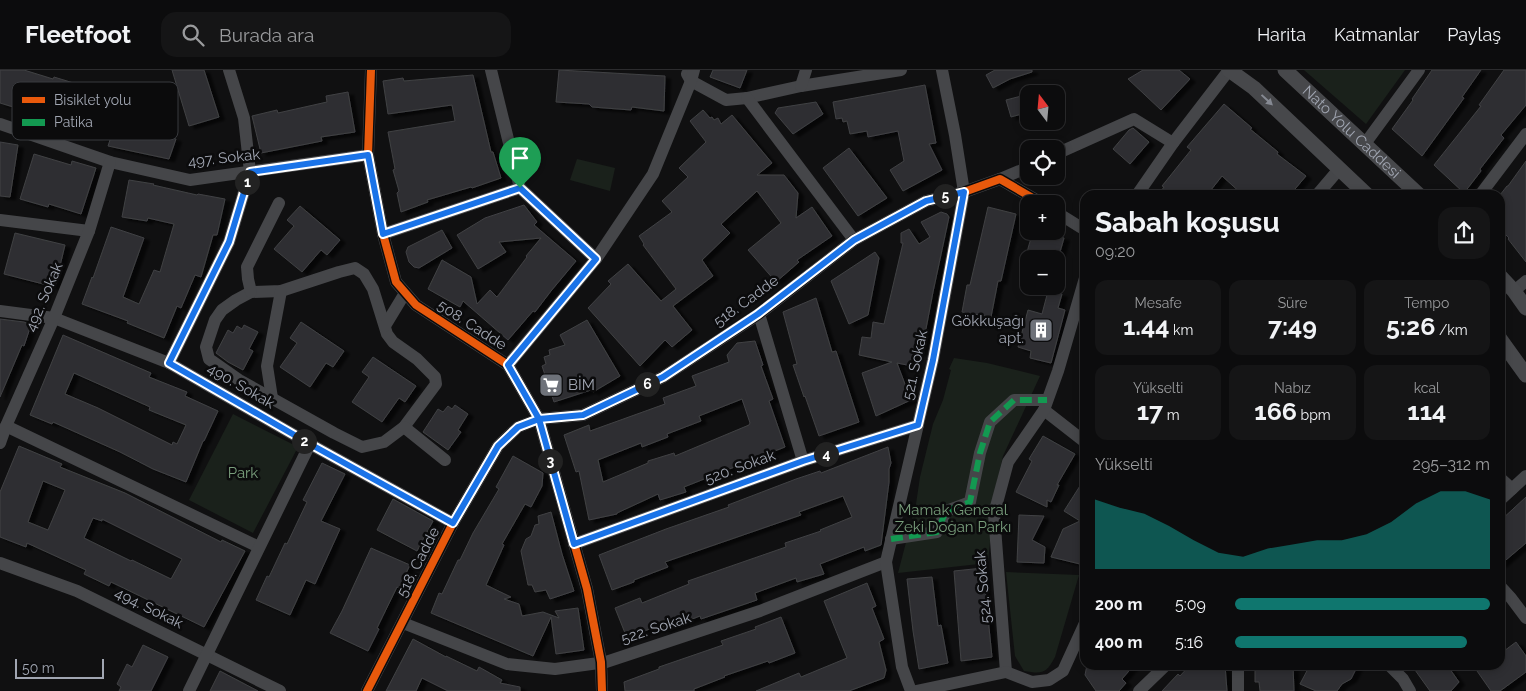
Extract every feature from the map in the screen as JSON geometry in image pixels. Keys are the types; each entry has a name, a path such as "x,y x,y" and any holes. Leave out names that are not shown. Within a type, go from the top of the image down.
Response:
{"main road":[{"path":"1229,70 1254,88 1362,190"},
{"name":"Nato Yolu Caddesi","path":"1285,70 1414,190"},
{"path":"1505,281 1526,308"},
{"path":"1505,346 1526,375"}],"street":[{"path":"169,363 229,242 250,172 244,118 229,70"},
{"name":"508. Cadde","path":"372,70 368,155 383,234 396,282 416,305 508,365 539,419 587,589 601,662 602,691"},
{"path":"491,70 520,188 596,259"},
{"path":"801,86 806,70"},
{"path":"508,365 596,259 653,174 690,74 726,100 747,98 801,86 901,70"},
{"name":"521. Sokak","path":"911,691 902,667 886,562 933,360 964,192 942,70"},
{"path":"1140,190 1173,143 1229,70"},
{"path":"1364,145 1419,70"},
{"path":"747,98 854,240"},
{"path":"1065,150 1134,120 1173,143"},
{"name":"497. Sokak","path":"0,124 12,128"},
{"path":"1484,190 1526,134"},
{"name":"497. Sokak","path":"46,140 110,162 190,180 368,155"},
{"name":"492. Sokak","path":"0,443 89,231 110,162"},
{"path":"1321,190 1340,168"},
{"name":"518. Cadde","path":"367,691 453,523 498,446 518,427 539,419 583,415 663,377 758,314 854,240 926,201 964,192 1020,171"},
{"path":"1000,180 1027,195"},
{"path":"383,234 520,188"},
{"path":"252,292 247,267 278,203"},
{"path":"1065,218 1080,227"},
{"path":"0,220 89,231"},
{"path":"355,268 364,274 373,289 387,334 393,342 417,359 435,377 436,384 404,427 384,442 362,447 239,380 209,358 206,347 215,320 222,310 252,292 281,291 355,268"},
{"path":"1514,291 1526,281"},
{"path":"272,398 266,366 281,291"},
{"path":"384,326 405,293"},
{"name":"524. Sokak","path":"1006,672 994,514 1008,462 1045,405 1058,371 1080,295"},
{"name":"490. Sokak","path":"0,311 54,318 169,363 453,523"},
{"path":"758,314 803,461"},
{"path":"892,538 938,532 946,511 970,502 980,453 990,422 1014,400 1045,405 1080,437"},
{"name":"520. Sokak","path":"574,544 803,461 918,425"},
{"path":"6,426 259,547"},
{"path":"404,427 444,460"},
{"path":"189,691 310,444"},
{"path":"1505,495 1526,476"},
{"path":"1505,483 1512,489"},
{"name":"494. Sokak","path":"0,562 77,591 280,691"},
{"name":"522. Sokak","path":"402,623 507,664 555,669 601,662 760,611 886,562"},
{"path":"1505,591 1526,618"},
{"path":"924,690 1006,672 1032,682 1049,680 1063,671 1080,634"},
{"path":"1139,691 1161,670"},
{"path":"1238,670 1238,691"},
{"path":"1394,670 1403,679 1410,691"}],"green space":[{"path":"1304,70 1405,70 1366,124"},
{"path":"577,159 615,168 610,191 570,180"},
{"name":"Mamak General Zeki Doğan Parkı","path":"954,358 987,363 1040,376 1003,456 995,490 988,563 898,573 916,504 920,477 933,424 943,400 951,370 949,369"},
{"name":"Park","path":"233,414 298,447 253,533 189,500"},
{"path":"1006,572 1079,575 1055,657 1049,667 1043,672 1024,671 1015,656"}],"building":[{"path":"0,70 24,70 70,82 12,82 12,107 0,103"},
{"path":"172,70 204,70 219,117 189,126 178,90 178,82 176,82"},
{"path":"559,70 665,76 664,111 632,107 631,110 592,107 589,104 556,102"},
{"path":"713,70 747,70 740,88 710,77"},
{"path":"995,70 1032,70 1032,72 1010,79 993,88 986,75"},
{"path":"1143,70 1179,70 1190,79 1161,110 1128,79"},
{"path":"1432,70 1481,70 1462,97 1464,98 1422,156 1392,129"},
{"path":"1504,70 1526,70 1526,105 1501,135 1504,138 1480,169 1481,171 1466,190 1461,190 1434,165 1481,106 1479,105"},
{"path":"473,75 491,152 493,152 501,178 427,200 428,202 401,212 388,132 455,121 452,105 388,114 383,81 403,78 404,81"},
{"path":"925,85 936,143 929,144 942,170 903,191 890,170 904,161 898,131 868,137 867,131 850,134 847,121 843,122 842,118 836,119 833,102"},
{"path":"348,92 355,132 321,137 322,141 261,153 252,116 277,110 278,113 327,102 326,96"},
{"path":"1020,96 1020,114 1011,117 1006,100"},
{"path":"816,102 823,114 793,134 775,113 778,108"},
{"path":"1224,104 1278,152 1277,154 1306,176 1294,190 1237,190 1222,176 1211,190 1162,190 1164,187 1162,186 1191,150 1187,147"},
{"path":"703,110 710,118 712,117 714,120 718,118 721,124 732,115 772,163 757,175 784,175 798,193 796,218 812,207 832,236 797,260 799,262 776,282 748,250 781,223 757,191 721,224 730,233 702,260 713,276 673,306 692,330 672,347 665,340 640,366 588,308 611,284 608,281 628,264 661,301 676,289 643,245 639,236 672,212 662,201 688,177 679,168 706,142 690,121"},
{"path":"1133,128 1149,142 1130,164 1113,149 1129,130"},
{"path":"110,140 176,140 169,159 108,146"},
{"path":"0,142 18,145 10,197 0,196"},
{"path":"849,148 887,198 858,216 823,168"},
{"path":"34,154 71,165 72,161 96,168 81,214 49,204 48,207 20,199"},
{"path":"1526,161 1526,262 1505,234 1504,190"},
{"path":"129,180 197,195 225,199 217,235 213,235 201,277 195,275 181,308 177,306 164,338 127,323 128,321 82,304 111,227 144,238 123,297 139,304 154,270 160,272 174,224 148,218 147,221 122,217"},
{"path":"524,205 537,222 534,225 576,261 535,312 533,311 508,340 463,301 460,307 428,289 442,260 471,277 477,304 490,290 497,297 541,238 499,242 506,252 478,269 457,235 485,218"},
{"path":"300,206 340,240 327,255 321,250 302,272 274,249 294,226 287,220"},
{"path":"988,207 1016,214 1001,281 998,281 991,317 962,312 967,285 970,285"},
{"path":"941,212 949,217 921,353 913,352 912,366 897,363 911,400 876,416 862,373 892,362 859,355 862,337 871,338 873,322 884,324 903,243 901,243 901,233 909,229 919,244 930,237 921,222"},
{"path":"442,230 452,248 419,268 414,267 409,262 406,252 408,247"},
{"path":"15,233 65,245 55,287 4,274"},
{"path":"1030,240 1063,240 1061,250 1028,250"},
{"path":"875,252 879,258 868,315 849,324 831,281"},
{"name":"Gökkuşağı apt.","path":"1047,295 1062,295 1058,308 1065,310 1051,363 1030,358 1031,351 1018,347 1028,310 1042,314"},
{"path":"816,298 832,352 836,351 859,422 819,436 793,365 797,364 783,312"},
{"path":"0,319 24,322 31,325 24,346 22,345 0,397"},
{"path":"587,320 620,376 593,392 591,390 554,402 542,366 546,364 544,357 550,355 549,350 565,345 560,335"},
{"path":"301,322 344,351 333,367 326,363 310,387 280,367 297,343 290,338"},
{"path":"244,325 258,332 249,349 253,351 243,370 216,353 228,330 233,333 237,326 242,329"},
{"path":"63,335 151,373 149,377 187,392 185,396 218,411 186,482 153,469 53,422 52,424 30,415","holes":["74,373 150,407 149,410 186,425 177,444 173,442 172,445 98,408 65,394"]},
{"path":"755,341 763,365 761,366 773,399 769,401 785,447 684,487 686,492 660,500 658,494 617,514 589,520 579,471 576,472 564,435 589,425 590,431 665,404 663,398 696,386 692,376 729,362 727,355 737,343","holes":["742,399 750,423 675,456 674,453 648,461 648,463 603,482 598,460 641,443 642,447 668,437 667,434 701,421 699,416"]},
{"path":"373,357 416,386 405,402 399,398 382,422 352,402 369,377 362,372"},
{"path":"455,405 468,414 458,430 461,432 448,450 423,432 438,409 443,412 448,406 452,409"},
{"path":"1043,436 1075,454 1057,485 1059,485 1051,502 1047,500 1047,507 1016,492 1032,461 1029,459"},
{"path":"19,446 62,464 60,467 125,493 221,542 222,540 245,551 204,627 111,582 109,586 84,574 86,570 27,543 26,547 0,537 0,492","holes":["43,481 65,490 48,530 28,522","93,518 102,521 102,519 182,559 171,579 84,538"]},
{"path":"888,447 891,463 881,545 865,551 864,547 820,564 824,574 797,582 796,578 755,593 757,600 701,619 700,616 664,630 662,624 627,638 615,608 640,598 642,603 689,584 688,581 786,547 785,543 821,531 852,517 843,496 799,512 801,515 665,562 668,567 612,590 599,555 729,507 728,505 796,479 820,471 821,473"},
{"path":"513,456 543,473 542,486 531,507 525,504 502,544 504,545 486,585 511,597 504,599 519,604 522,616 543,612 559,618 555,611 578,608 584,650 556,654 551,617 533,656 431,613 439,593 442,594 458,560 460,560 473,533 499,489 496,487"},
{"path":"322,463 345,474 321,521 340,529 315,584 306,580 290,615 256,600 285,543 287,544 307,502 303,500"},
{"path":"1080,486 1080,521 1064,511"},
{"path":"1526,497 1526,543 1505,561 1505,516"},
{"path":"393,499 433,521 417,551 377,530"},
{"path":"551,512 574,591 550,599 546,590 535,592 532,585 528,585 521,551 526,539 531,536 535,525 539,524 538,516"},
{"path":"1019,515 1044,516 1032,540 1045,547 1044,563 1017,562"},
{"path":"1080,521 1080,564 1051,557 1063,529"},
{"path":"371,548 410,565 399,588 397,587 368,651 330,633"},
{"path":"983,568 992,657 961,661 954,571"},
{"path":"932,577 938,626 941,625 948,663 919,669 907,579"},
{"path":"867,583 876,606 872,608 884,639 879,642 886,670 884,678 849,691 756,691 799,673 801,677 847,658 824,601"},
{"path":"781,617 795,653 769,663 768,661 724,676 694,689 694,691 625,691 624,682 659,669 659,667 723,645 721,641 756,629 755,627"},
{"path":"413,639 477,671 479,667 502,680 500,683 520,687 520,691 448,691 422,678 416,691 386,691"},
{"path":"1516,642 1526,656 1526,672 1500,691 1491,691 1477,671 1505,670 1505,650"},
{"path":"143,645 168,657 151,691 119,691 121,687 117,684 127,664 132,667"},
{"path":"1086,670 1130,670 1122,679 1126,683 1119,691 1096,691 1085,675"},
{"path":"1185,670 1225,670 1227,691 1162,691 1178,674 1180,676"},
{"path":"1255,670 1293,670 1294,691 1260,691 1259,682 1255,682"},
{"path":"1307,670 1356,670 1351,679 1342,684 1337,691 1316,691 1300,684"},
{"path":"1415,670 1451,670 1459,682 1451,691 1430,691"},
{"path":"220,671 258,691 210,691"}],"marked path":[{"path":"891,539 937,532 946,511 970,502 980,453 990,422 1014,400 1047,400"}],"cycle path":[{"path":"371,70 368,155 383,234 396,282 416,305 508,365 539,419 587,589 601,662 602,691"},
{"path":"367,691 453,523 498,446 518,427 539,419 583,415 663,377 759,314 854,240 926,201 964,192 1000,179 1028,195"}],"place":[{"name":"Gökkuşağı apt.","path":"1041,330"},
{"name":"BİM","path":"551,385"}],"route":[{"path":"520,188 383,234 368,155 250,172 229,242 169,363 453,523 498,446 518,427 539,419 574,544 803,461 918,425 933,360 964,192 926,201 854,240 758,314 663,377 583,415 539,419 508,365 596,259 520,188"}]}
